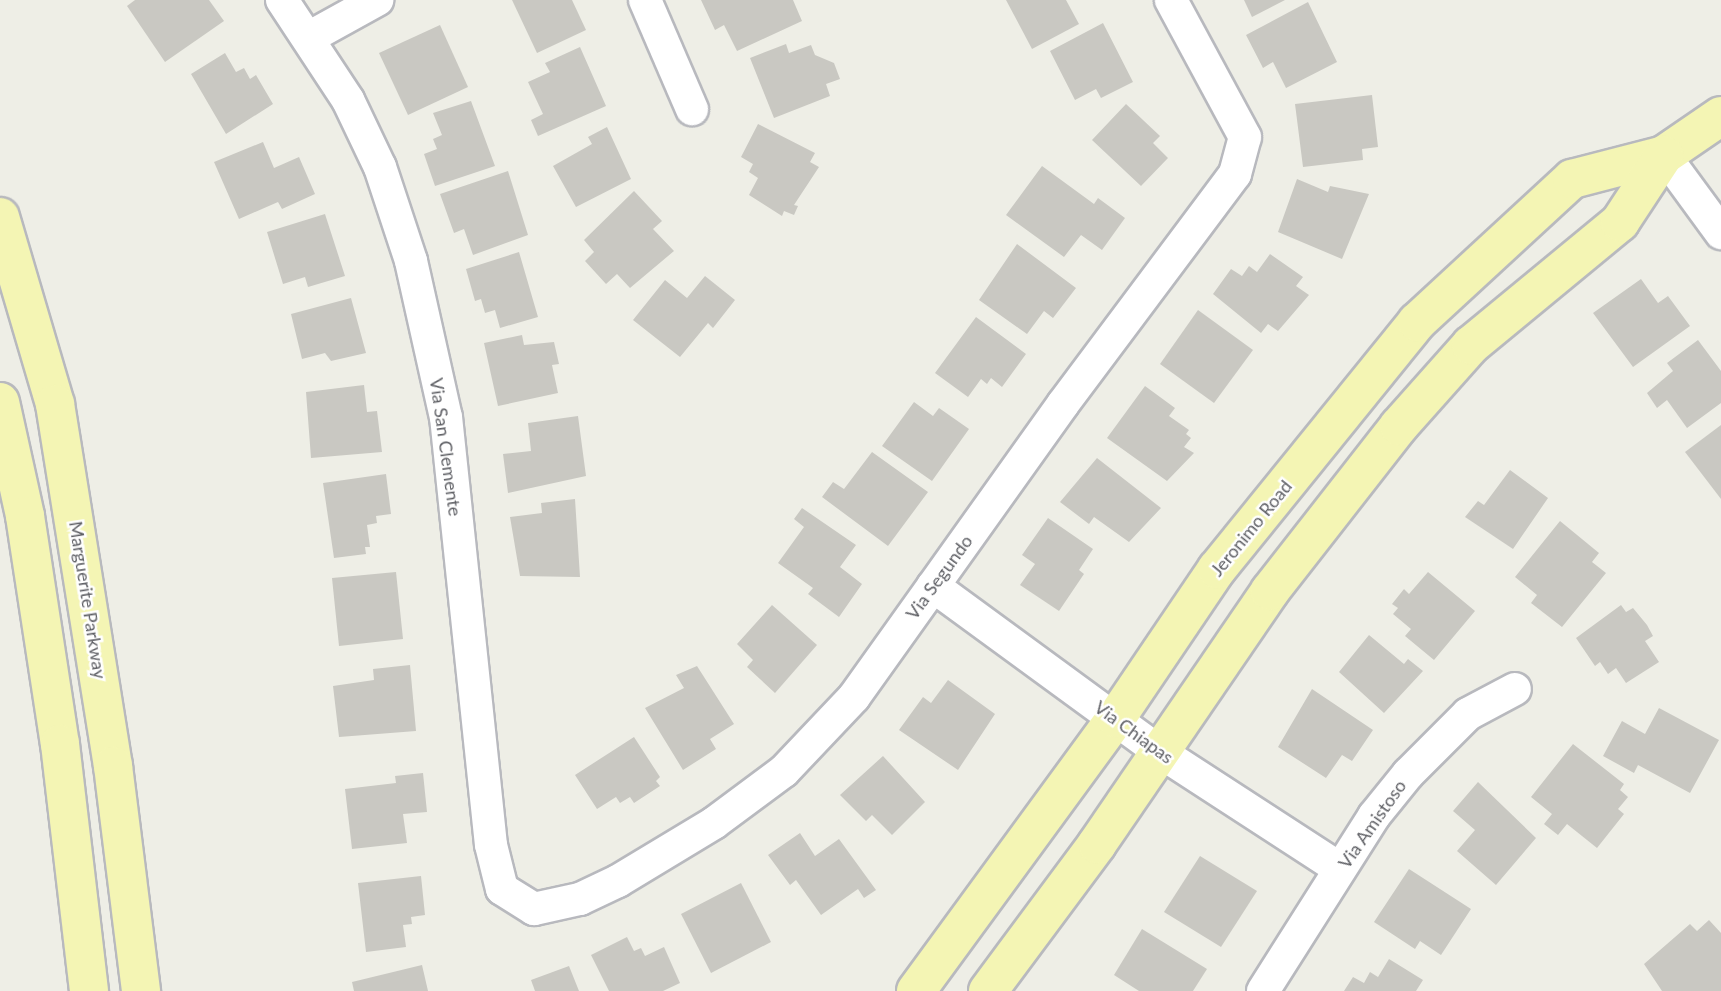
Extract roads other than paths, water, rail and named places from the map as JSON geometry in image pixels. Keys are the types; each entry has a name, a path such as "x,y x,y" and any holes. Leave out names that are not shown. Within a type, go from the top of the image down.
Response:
{"main road":[{"name":"Jeronimo Road","path":"916,991 1116,718 1217,569 1418,322 1572,179 1664,155 1721,116"},
{"name":"Jeronimo Road","path":"988,991 1097,844 1157,750 1270,591 1399,426 1471,345 1620,222 1664,155"},
{"name":"Marguerite Parkway","path":"0,217 55,404 113,766 141,991"},
{"path":"0,402 25,516 58,730 89,991"}],"street":[{"name":"Via San Clemente","path":"282,0 310,37 348,100 380,167 411,261 446,417 491,845 502,889 534,909"},
{"path":"310,37 377,0"},
{"path":"645,0 692,109"},
{"name":"Via Segundo","path":"534,909 580,899 618,881 714,823 784,771 854,697 1235,174 1245,137 1171,0"},
{"path":"1664,155 1721,233"},
{"name":"Via Chiapas","path":"933,586 1157,750 1340,869"},
{"name":"Via Amistoso","path":"1263,991 1374,816 1436,742 1468,714 1515,689"}]}
